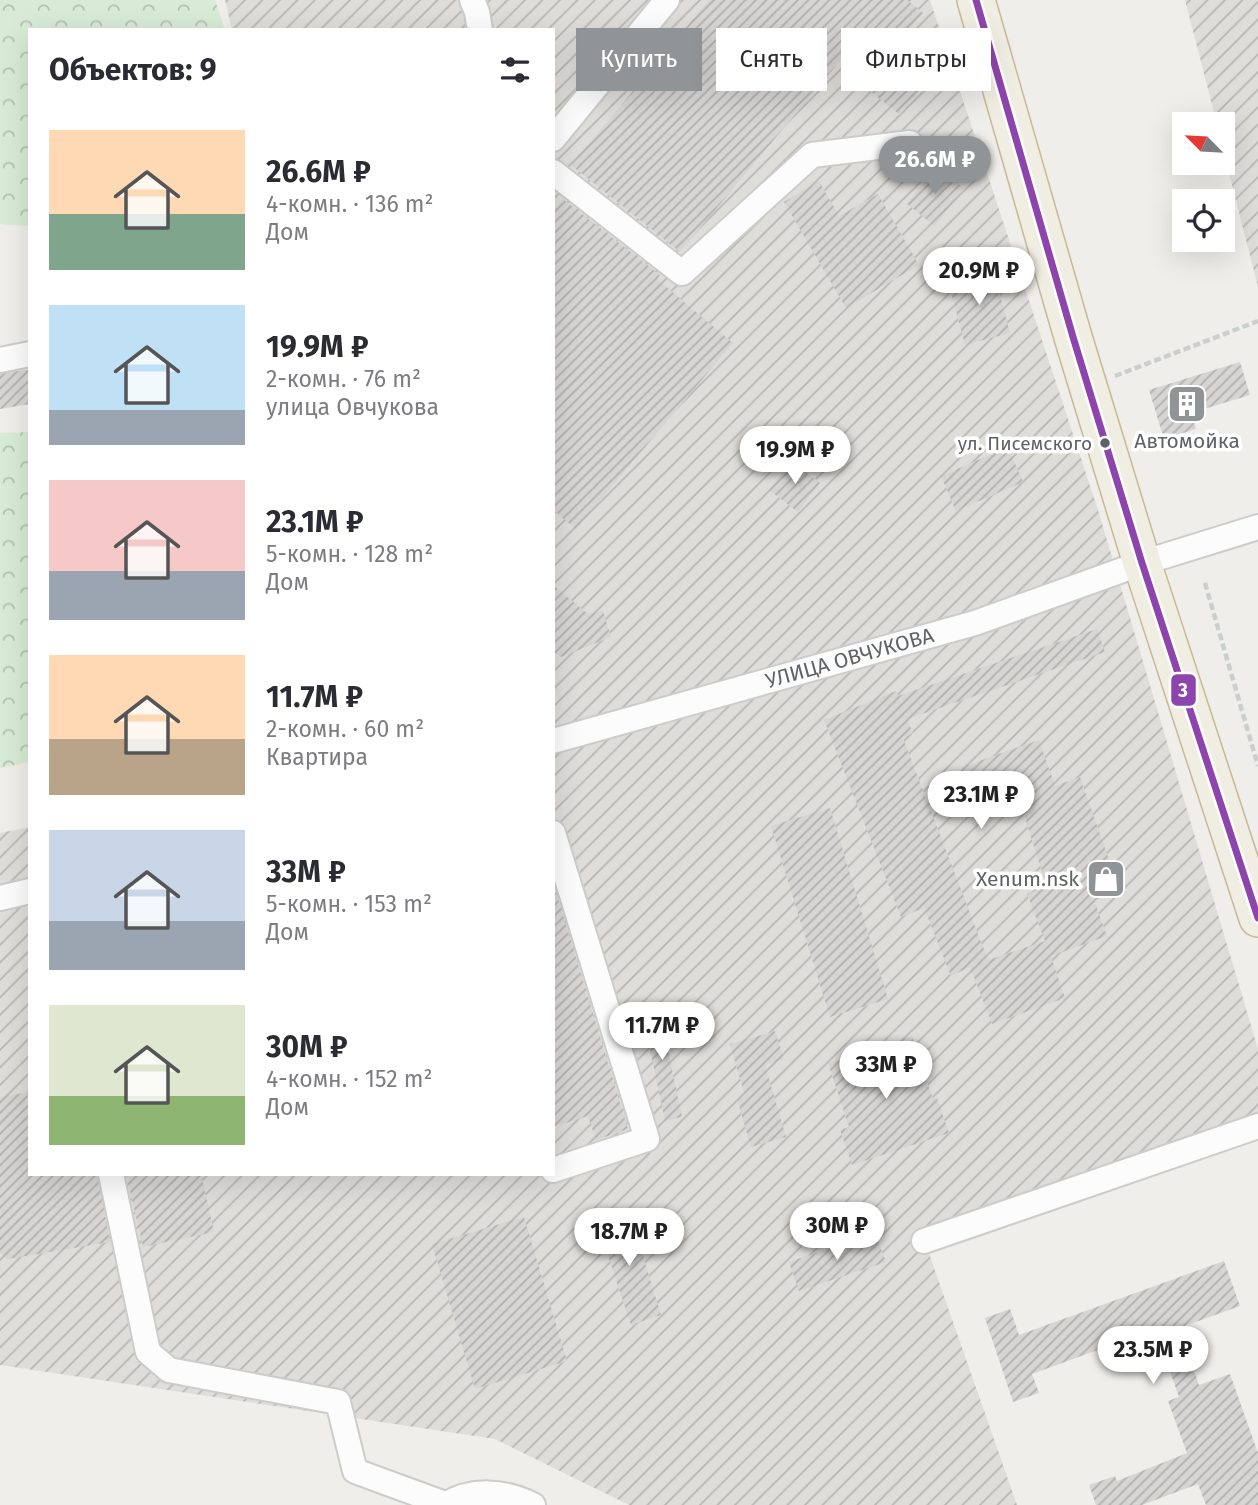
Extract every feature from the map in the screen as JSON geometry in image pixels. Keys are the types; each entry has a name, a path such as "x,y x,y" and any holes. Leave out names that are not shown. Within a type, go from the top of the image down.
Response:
{"highway":[{"path":"976,0 1088,387 1258,918"}],"street":[{"path":"472,0 480,28"},
{"path":"555,137 667,0"},
{"path":"556,178 682,273 812,155 910,143"},
{"path":"0,359 28,354"},
{"name":"УЛИЦА ОВЧУКОВА","path":"555,740 975,623 1142,562 1258,527"},
{"path":"555,839 648,1139 555,1169"},
{"path":"0,898 28,895"},
{"path":"924,1241 1258,1126"},
{"path":"111,1176 148,1352 169,1370 338,1402 355,1471 445,1505 466,1494 499,1493 533,1505"}],"path":[{"path":"1088,387 1258,320"},
{"path":"1205,583 1258,766"}],"shaded area":[{"path":"225,0 930,0 939,28 841,28 841,91 960,91 1098,510 1258,1049 1258,1134 924,1239 1017,1505 629,1505 495,1439 0,1365 0,833 28,827 28,1176 555,1176 555,28 232,28"},
{"path":"1185,0 1258,0 1258,287 1229,175 1236,175 1236,112 1214,112"}],"green space":[{"path":"0,0 215,0 224,28 28,28 28,226 0,224"},
{"path":"28,432 28,762 0,768 0,433"}],"building":[{"path":"709,0 907,0 923,13 910,28 841,28 841,60 827,76 827,28 716,28 716,91 815,91 680,252 571,165 633,91 702,91 702,28 686,28"},
{"path":"870,91 919,91 900,115"},
{"path":"935,167 964,188 935,226 907,204"},
{"path":"819,181 839,216 878,194 919,265 846,308 784,202"},
{"path":"563,199 660,275 657,279 733,343 576,529 555,512 555,208"},
{"path":"993,269 1010,333 965,345 948,281"},
{"name":"Автомойка","path":"1240,362 1250,395 1191,413 1196,429 1164,439 1149,390"},
{"path":"28,369 28,404 0,409 0,374"},
{"path":"1008,447 1023,482 956,511 941,476"},
{"path":"791,461 820,483 798,512 769,490"},
{"path":"555,587 588,614 603,611 611,637 561,657 555,652"},
{"path":"1097,629 1105,652 907,719 913,733 903,738 988,960 1045,941 1027,894 1047,887 1017,793 976,808 962,767 1039,740 1055,786 1080,777 1120,891 1094,900 1107,936 1051,956 1048,948 1065,998 992,1024 970,967 951,976 924,908 901,917 824,720 896,691 898,696"},
{"path":"830,808 888,999 830,1017 771,826"},
{"path":"555,892 628,1129 596,1140 588,1116 555,1126"},
{"path":"658,1002 682,1117 665,1121 641,1006"},
{"path":"775,1031 784,1059 765,1065 786,1137 751,1147 737,1099 745,1096 730,1044"},
{"path":"912,1036 933,1099 937,1098 949,1133 852,1165 840,1130 849,1127 828,1063"},
{"path":"28,1092 28,1176 97,1176 110,1242 8,1259 0,1253 0,1097"},
{"path":"126,1176 201,1176 214,1232 143,1247"},
{"path":"630,1213 661,1315 631,1325 597,1223"},
{"path":"524,1217 567,1361 475,1389 432,1244"},
{"path":"875,1233 886,1262 799,1291 789,1262"},
{"path":"1224,1261 1240,1306 1179,1328 1199,1385 1230,1374 1258,1453 1258,1505 1206,1505 1198,1484 1142,1505 1096,1505 1089,1485 1115,1476 1117,1481 1187,1453 1168,1401 1179,1397 1155,1329 1032,1374 1039,1393 1013,1402 985,1318 1010,1309 1019,1335"}],"transit line":[{"name":"3","path":"976,0 1073,337 1142,563 1258,918"}],"place":[{"name":"Автомойка","path":"1187,404"},
{"name":"ул. Писемского","path":"1105,443"},
{"name":"Xenum.nsk","path":"1106,879"}]}
